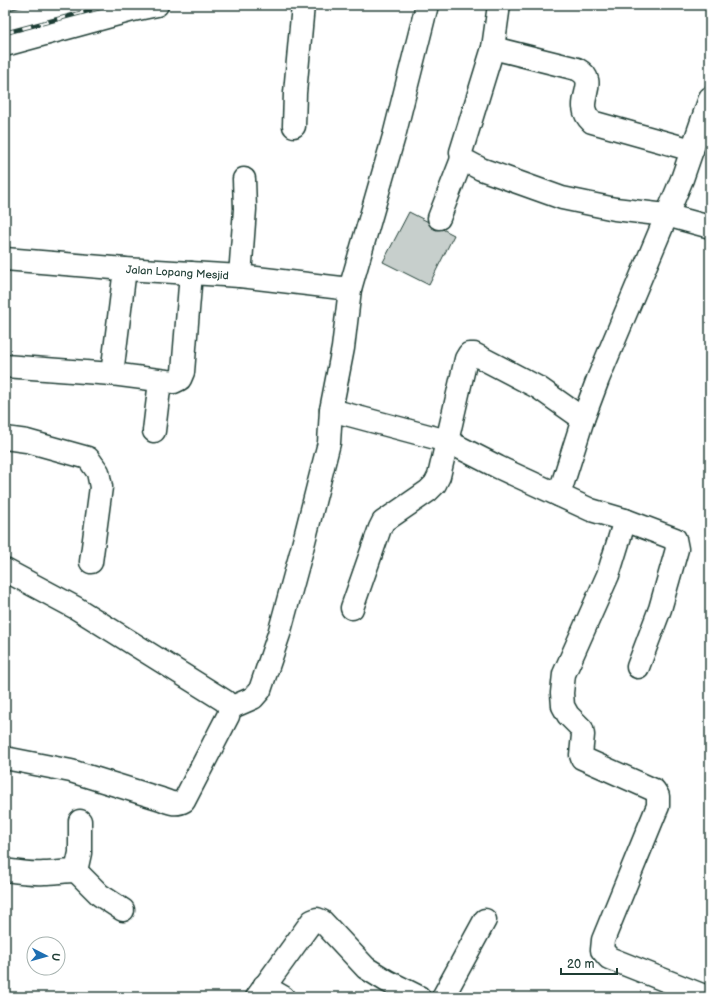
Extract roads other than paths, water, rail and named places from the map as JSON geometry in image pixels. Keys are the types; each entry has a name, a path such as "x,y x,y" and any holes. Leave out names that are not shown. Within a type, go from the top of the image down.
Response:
{"street":[{"path":"5,23 76,5"},
{"path":"5,45 133,10 157,5"},
{"path":"294,126 296,72 303,5"},
{"path":"230,708 253,698 260,690 279,634 328,443 331,410 343,348 350,289 394,136 427,5"},
{"path":"439,218 462,159 461,152 464,140 493,48 500,5"},
{"path":"493,48 581,71 587,78 588,83 583,106 584,112 592,122 692,150"},
{"path":"559,495 583,419 598,379 682,179 710,98"},
{"path":"462,159 481,169 562,198 614,209 666,215 710,227"},
{"path":"240,276 245,209 244,179"},
{"name":"Jalan Lopang Mesjid","path":"5,259 124,269 240,276 350,289"},
{"path":"112,374 124,269"},
{"path":"5,366 112,374 160,381 174,382 180,379 183,372 191,273"},
{"path":"352,608 383,522 435,484 439,476 466,359 469,354 474,354 539,388 583,419"},
{"path":"154,432 160,381"},
{"path":"331,410 447,441 504,470 591,510 625,520 675,539 676,549 660,609 638,667"},
{"path":"5,438 26,441 88,458 98,472 101,487 91,562"},
{"path":"625,520 608,576 564,674 562,692 563,706 568,715 582,729 582,758 654,790 658,796 655,813 603,940 602,950 609,958 707,997"},
{"path":"5,570 76,608 225,701 230,708 228,716 184,801 179,804 173,804 71,771 5,758"},
{"path":"76,871 80,853 80,821"},
{"path":"5,870 42,874 76,871 100,895 123,910"},
{"path":"283,997 260,991 312,921 317,919 322,921 366,968 387,981 419,997"},
{"path":"443,997 485,920"}],"railway":[{"path":"5,33 111,5"}]}
